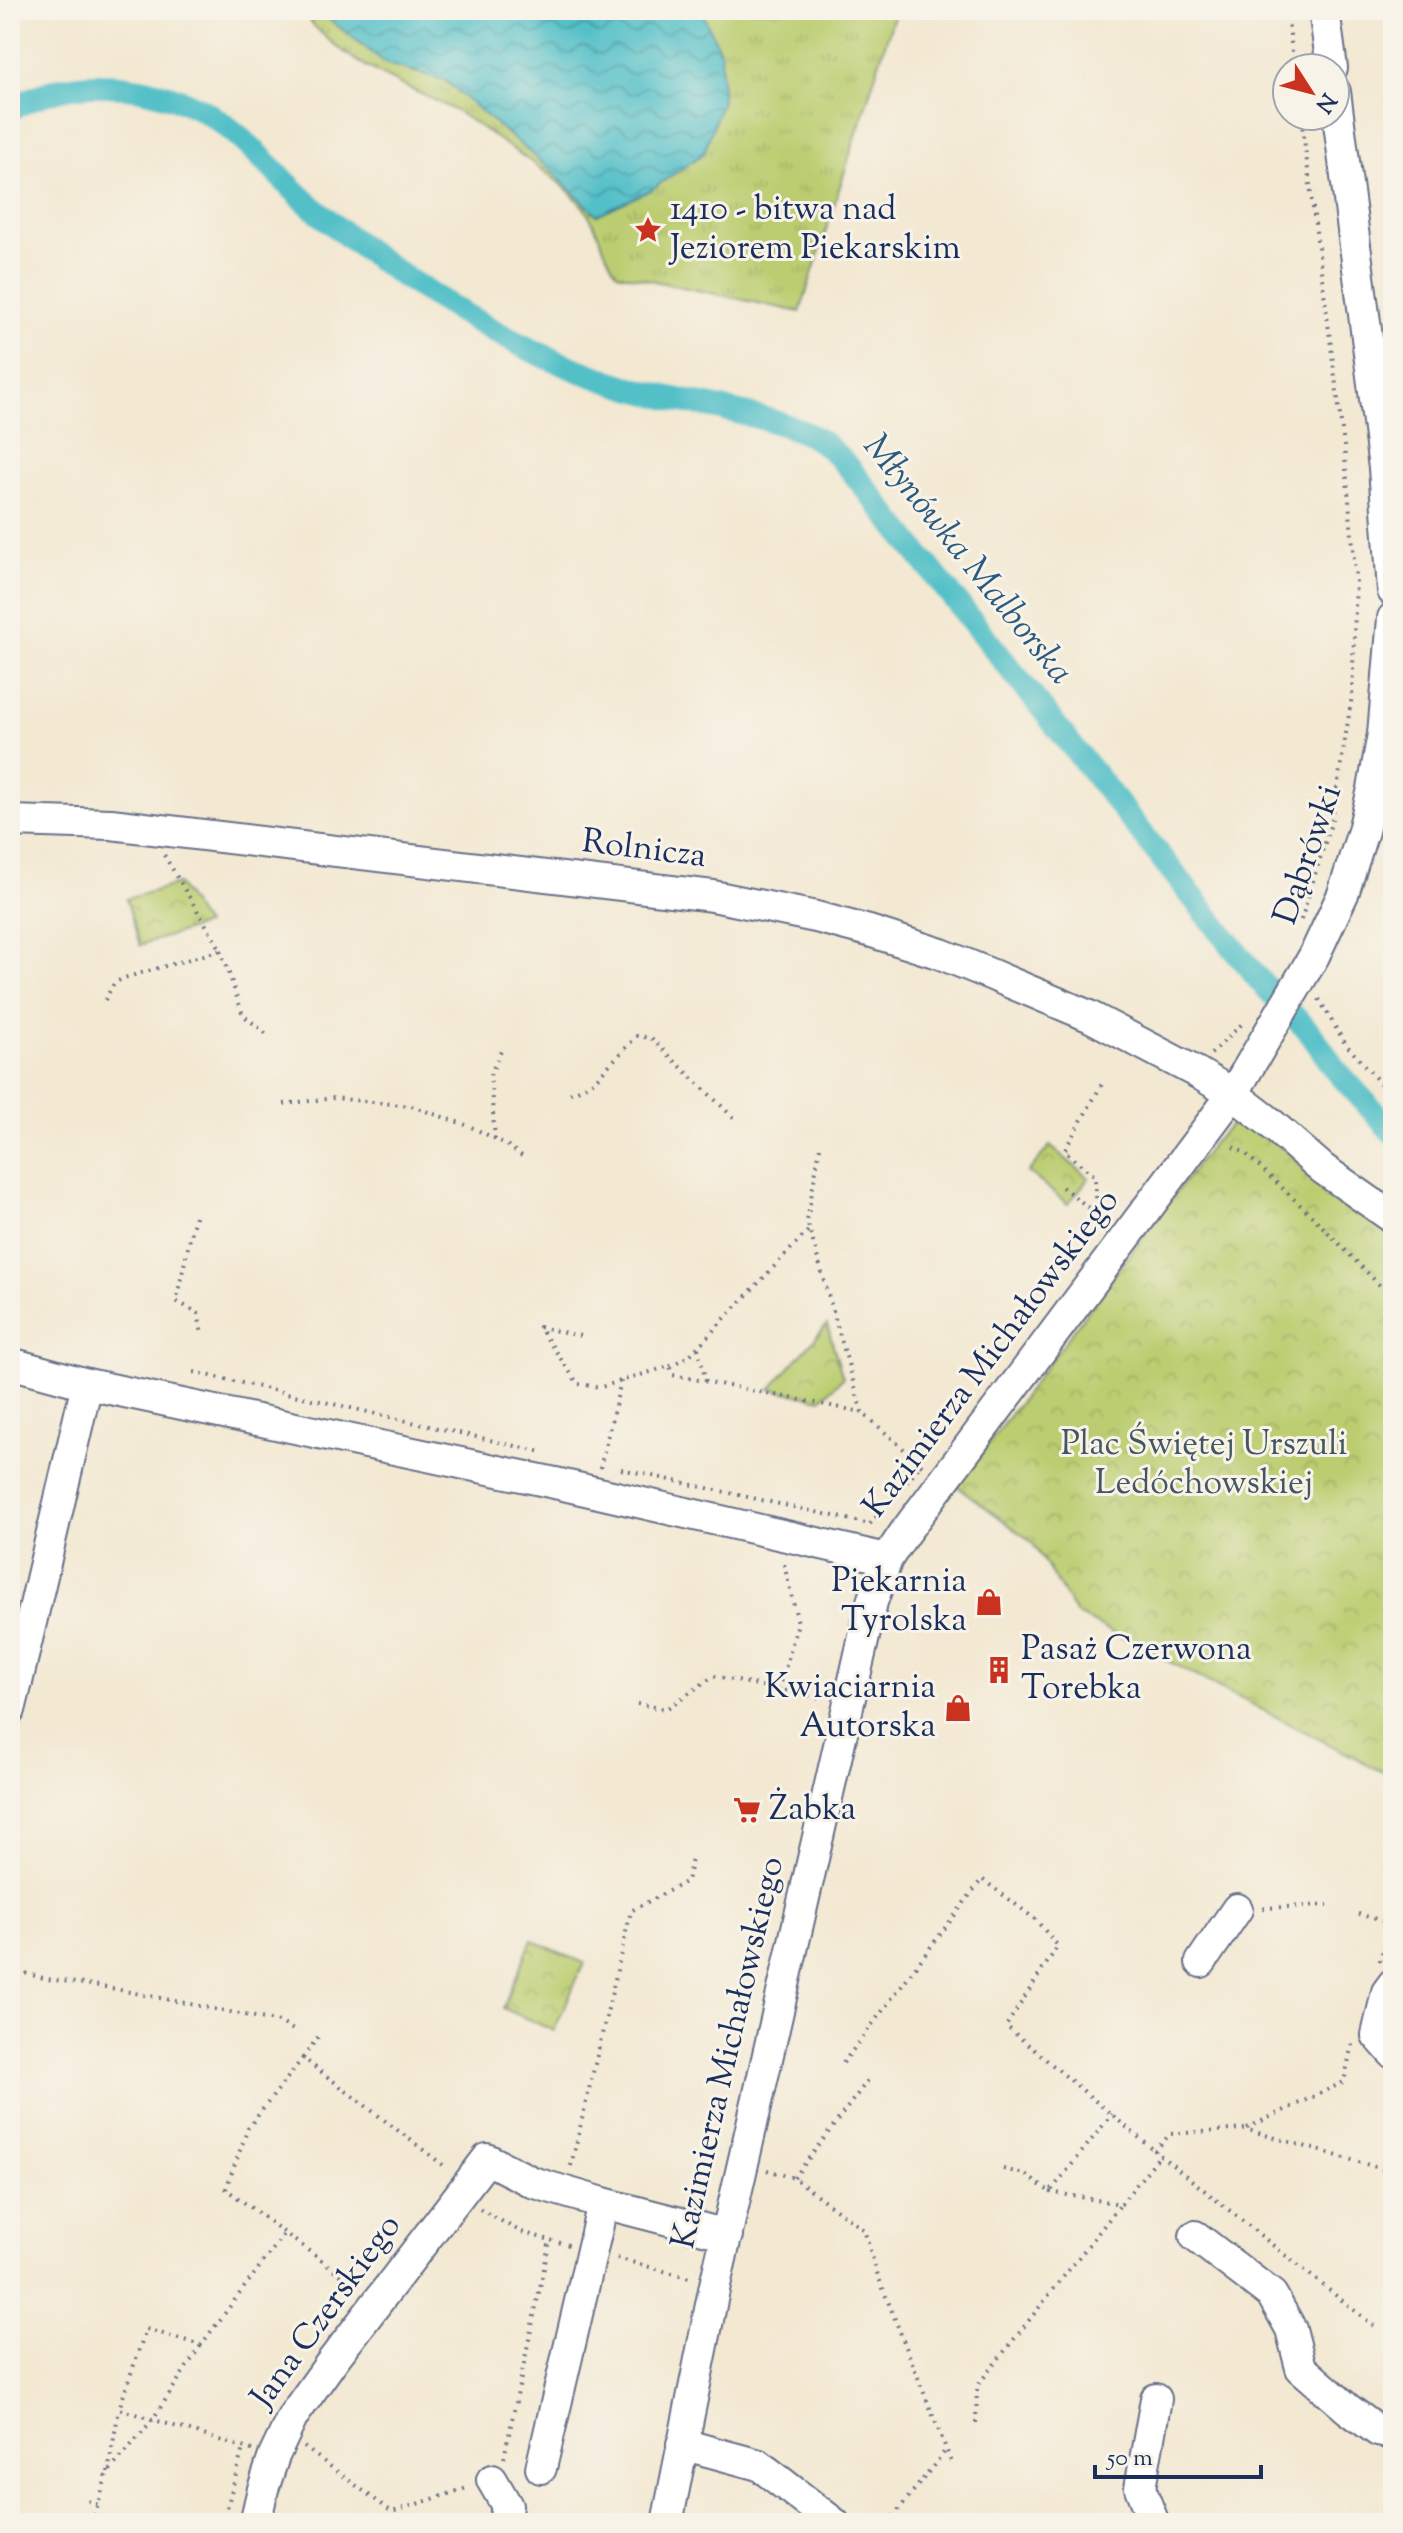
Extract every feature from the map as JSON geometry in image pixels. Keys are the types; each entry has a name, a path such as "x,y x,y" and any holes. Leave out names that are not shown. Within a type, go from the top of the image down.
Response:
{"street":[{"path":"1324,10 1330,52"},
{"path":"1340,132 1384,468 1393,591"},
{"name":"Dąbrówki","path":"1233,1094 1299,983 1343,894 1363,831 1383,734 1393,618"},
{"name":"Rolnicza","path":"10,821 111,824 713,896 816,917 941,954 1089,1016 1233,1094 1323,1169 1393,1218"},
{"name":"Kazimierza Michałowskiego","path":"667,2523 727,2235 872,1602 887,1559 1233,1094"},
{"path":"10,1363 87,1384 597,1478 775,1533 887,1559"},
{"path":"12,1690 87,1384"},
{"path":"1201,1962 1237,1909"},
{"path":"1386,1975 1387,1992 1377,2035 1393,2053"},
{"name":"Jana Czerskiego","path":"255,2523 266,2478 293,2416 487,2159 532,2182 565,2192"},
{"path":"565,2192 727,2235"},
{"path":"541,2468 603,2203"},
{"path":"1195,2236 1272,2295 1291,2329 1301,2368 1378,2431 1393,2434"},
{"path":"1154,2523 1140,2488 1156,2399"},
{"path":"682,2444 759,2465 834,2523"},
{"path":"492,2480 507,2506 504,2523"}],"path":[{"path":"1287,10 1292,52"},
{"path":"1298,929 1332,820 1352,696 1356,580 1344,446 1303,132"},
{"path":"149,829 221,950 243,1015 269,1036"},
{"path":"105,1000 114,983 124,978 221,950"},
{"path":"1299,983 1318,997 1344,1042 1393,1098"},
{"path":"570,1093 591,1084 637,1036 651,1038 737,1121"},
{"path":"495,1139 490,1075 502,1049"},
{"path":"1097,1214 1095,1176 1064,1151 1102,1084"},
{"path":"284,1104 334,1098 411,1106 469,1126 522,1156"},
{"path":"820,1147 807,1221 862,1412"},
{"path":"1233,1147 1245,1153 1315,1219 1393,1299"},
{"path":"1062,1187 1105,1220"},
{"path":"195,1216 176,1301 198,1313 202,1334"},
{"path":"580,1336 539,1327 578,1384 601,1387 670,1366 698,1348 809,1230"},
{"path":"698,1348 706,1382"},
{"path":"670,1366 673,1375 862,1412 941,1483"},
{"path":"194,1372 547,1453"},
{"path":"597,1478 621,1381"},
{"path":"588,1462 597,1478"},
{"path":"616,1468 870,1524"},
{"path":"775,1533 798,1623 779,1690"},
{"path":"637,1704 666,1709 714,1676 849,1704"},
{"path":"565,2192 631,1911 687,1881 692,1859"},
{"path":"843,2063 982,1879 1035,1919 1058,1946 1006,2026 1374,2326"},
{"path":"1237,1909 1328,1905"},
{"path":"1358,1914 1392,1923 1386,1975"},
{"path":"10,1969 47,1979 100,1986 280,2022 295,2031"},
{"path":"1245,2129 1344,2082 1356,2031"},
{"path":"318,2037 248,2128 226,2189 367,2294"},
{"path":"303,2058 454,2173 448,2184 485,2213 521,2232 550,2240"},
{"path":"794,2178 871,2076"},
{"path":"1050,2192 1112,2114"},
{"path":"976,2423 977,2386 1121,2204 1170,2134 1245,2129 1393,2172"},
{"path":"763,2169 794,2178 864,2230 878,2276 952,2464"},
{"path":"1003,2169 1024,2174 1050,2192 1121,2204"},
{"path":"107,2474 153,2419 201,2345 285,2233"},
{"path":"92,2523 107,2474 119,2409 146,2329 201,2345"},
{"path":"119,2409 256,2451"},
{"path":"285,2433 392,2512 492,2480"},
{"path":"223,2523 243,2447"},
{"path":"888,2523 946,2450"},
{"path":"88,2501 98,2505"}],"green space":[{"path":"301,10 896,10 800,312 617,273 589,215 553,178 457,112 351,57 316,28"},
{"path":"178,884 205,925 140,945 126,899"},
{"name":"Plac Świętej Urszuli Ledóchowskiej","path":"1231,1125 1253,1126 1393,1231 1393,1777 1076,1614 1032,1542 957,1486 1213,1143"},
{"path":"1050,1146 1089,1178 1068,1204 1028,1172"},
{"path":"827,1325 843,1378 821,1399 770,1389"},
{"path":"532,1940 584,1963 554,2031 503,2008"}],"water":[{"path":"317,10 701,10 721,53 722,100 704,153 651,190 597,215 549,169 444,80 387,64"}],"waterway":[{"name":"Młynówka Malborska","path":"10,109 54,91 92,85 140,89 185,102 204,111 237,135 310,205 361,246 414,284 498,333 607,381 785,425 824,444 851,470 1260,981 1311,1034 1336,1070 1393,1133"}],"place":[{"name":"1410 - bitwa nad Jeziorem Piekarskim","path":"648,230"},
{"name":"Piekarnia Tyrolska","path":"989,1602"},
{"name":"Pasaż Czerwona Torebka","path":"999,1670"},
{"name":"Kwiaciarnia Autorska","path":"958,1708"},
{"name":"Żabka","path":"747,1810"}]}
